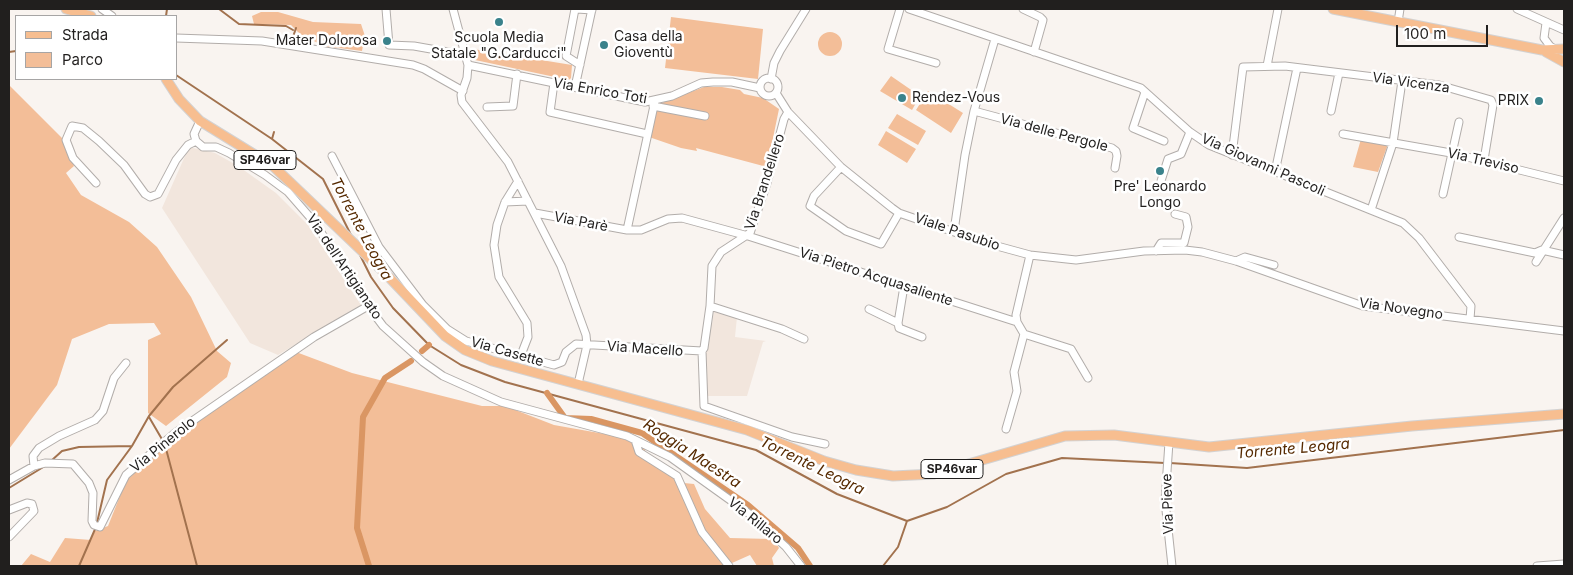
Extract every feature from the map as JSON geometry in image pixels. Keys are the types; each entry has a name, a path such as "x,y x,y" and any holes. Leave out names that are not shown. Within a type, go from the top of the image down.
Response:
{"main road":[{"path":"66,9 87,15"},
{"path":"1333,9 1542,50 1560,50"},
{"path":"1542,50 1564,62"},
{"name":"SP46var","path":"167,80 185,106 200,121 273,166 385,273 444,336 465,350 492,361 747,430 824,461 856,470 893,476 934,474 1065,436 1114,435 1209,448 1412,426 1564,414"}],"street":[{"path":"386,9 389,45 414,46 459,54 464,51"},
{"path":"453,9 468,65 462,102 508,162 561,266 586,335 587,345 578,384"},
{"path":"575,87 580,65 592,10 576,9 566,56 580,65"},
{"path":"776,93 768,96 760,88 764,81 771,79 777,57 806,9"},
{"path":"900,9 888,49 936,63"},
{"name":"Via Giovanni Pascoli","path":"909,9 1141,88 1190,132 1209,145 1403,223 1419,238 1471,306 1470,319"},
{"path":"1023,9 1043,20 1034,52"},
{"path":"1268,66 1278,9"},
{"path":"1398,22 1400,9"},
{"path":"1517,9 1564,30"},
{"path":"1546,22 1544,38 1550,46 1560,50"},
{"path":"178,38 262,41 413,65 424,68 463,91"},
{"path":"954,231 964,155 974,111 995,39"},
{"name":"Via Enrico Toti","path":"468,65 654,103 701,83 713,82 760,88"},
{"name":"Via Vicenza","path":"1232,155 1243,67 1268,66 1439,85 1491,100 1493,105 1484,160"},
{"path":"1275,172 1297,68"},
{"path":"1331,111 1339,73"},
{"path":"488,107 513,106 517,74"},
{"name":"Viale Pasubio","path":"771,79 777,85 776,93 788,112 841,167 899,213 1030,256 1076,260 1156,250 1185,250"},
{"path":"1371,210 1393,143 1402,81"},
{"path":"554,83 550,112 626,132 647,134"},
{"path":"1145,92 1133,128 1164,141"},
{"path":"654,103 705,116"},
{"name":"Via Parè","path":"627,230 654,103"},
{"name":"Via delle Pergole","path":"974,111 1112,148 1117,156 1115,168"},
{"name":"Via Brandellero","path":"788,112 784,119 767,183 748,236 721,252 714,261 711,274 710,306 702,351 704,406 792,437 825,444"},
{"path":"96,184 73,158 66,140 72,126 83,128 99,141 124,165 145,194 150,197 158,194 176,160 188,145 196,141 194,134 200,121"},
{"path":"1443,194 1459,122"},
{"path":"1161,181 1168,159 1181,154 1190,132"},
{"name":"Via Treviso","path":"1343,134 1484,160 1564,181"},
{"name":"Via dell'Artigianato","path":"196,141 203,147 216,147 230,152 266,175 288,192 315,222 368,306 401,344 443,376 501,402 598,427"},
{"name":"Via Casette","path":"332,156 379,247 423,305 447,329 466,341 480,346 554,365 562,362 570,346 576,344 587,345"},
{"path":"841,167 814,196 810,206 846,231 881,244 899,213"},
{"path":"518,181 505,202 497,225 494,245 499,277 527,323 528,337 521,355"},
{"path":"505,202 528,201"},
{"name":"Via Parè","path":"535,213 627,230 641,230 668,220 682,218 736,233"},
{"path":"1156,250 1161,243 1184,242 1188,227 1186,217 1175,214"},
{"path":"1536,262 1564,218"},
{"name":"Via Pietro Acquasaliente","path":"736,233 1017,322"},
{"path":"1459,237 1535,252 1542,250 1564,255"},
{"name":"Via Novegno","path":"1185,250 1236,261 1363,306 1564,331"},
{"path":"1030,256 1016,315 1017,322 1024,334 1071,349 1088,378"},
{"path":"1236,261 1245,257 1274,265"},
{"path":"904,286 898,323 899,328 922,337"},
{"name":"Via Pinerolo","path":"9,480 34,466 45,463 73,464 89,483 93,493 92,521 97,526 126,475 162,443 213,405 314,337 368,306"},
{"path":"710,306 782,329 804,339"},
{"path":"869,309 898,323"},
{"path":"1006,429 1017,390 1014,372 1024,334"},
{"name":"Via Macello","path":"587,345 702,351"},
{"path":"34,466 33,456 39,448 59,436 95,420 103,411 114,378 126,363"},
{"name":"Via Rillaro","path":"598,427 635,440 670,457 751,515 786,546 801,566"},
{"path":"635,440 639,452 677,476 702,532 729,566"},
{"name":"Via Pieve","path":"1170,442 1166,485 1172,566"},
{"path":"9,510 27,503 32,504 34,511 9,537"},
{"path":"1537,566 1564,564"}],"shaded area":[{"path":"189,147 215,153 238,166 276,193 308,225 361,305 278,355 250,343 162,208"},
{"path":"714,310 737,317 735,337 766,341 763,342 747,396 707,396 701,384 708,328 712,324"}],"green space":[{"path":"261,12 278,12 313,22 361,24 366,39 364,40 362,51 324,46 300,34 291,25 254,24 252,16"},
{"path":"671,17 763,29 758,79 665,68"},
{"path":"830,32 838,36 842,44 838,52 830,56 822,52 818,44 822,36"},
{"path":"467,48 572,65 571,78 569,80 475,60"},
{"path":"891,76 920,96 912,110 880,91"},
{"path":"9,85 63,139 74,166 66,173 81,195 129,222 157,247 191,297 217,351 231,363 227,377 166,426 148,413 148,340 161,334 154,323 109,324 72,339 57,385 9,449"},
{"path":"704,87 740,90 744,94 763,98 779,109 767,167 696,148 697,151 681,148 649,137 656,107 659,104"},
{"path":"928,91 963,113 951,133 916,110"},
{"path":"897,114 926,131 918,145 888,128"},
{"path":"886,131 916,149 907,163 878,145"},
{"path":"1361,139 1388,144 1378,172 1353,167"},
{"path":"296,352 352,373 482,406 505,406 554,425 616,436 644,447 649,462 679,479 703,539 728,566 21,566 31,554 50,562 65,538 91,540 95,531 108,526 126,481 172,438"},
{"path":"684,483 694,484 705,509 730,538 771,539 776,543 779,548 772,558 774,566 757,566 750,555 732,563 708,541"}],"waterway":[{"path":"166,15 167,9"},
{"path":"219,9 239,24 286,26 293,30"},
{"path":"291,43 296,28"},
{"name":"Torrente Leogra","path":"9,52 15,51"},
{"name":"Torrente Leogra","path":"178,76 272,139 323,179 351,235"},
{"name":"Torrente Leogra","path":"272,139 274,132"},
{"name":"Torrente Leogra","path":"360,255 371,277 393,308 429,345 461,365 505,382 756,450 837,494 907,521 947,507 1006,474 1062,458 1165,463"},
{"path":"79,566 96,527 107,480 132,446 149,416 173,387 227,340"},
{"path":"422,351 429,345"},
{"path":"369,566 357,528 363,417 385,378 411,361"},
{"name":"Roggia Maestra","path":"547,393 565,418 591,419 642,433 748,505 798,548 810,566"},
{"path":"149,417 163,441"},
{"name":"Torrente Leogra","path":"1170,463 1247,468 1564,430"},
{"path":"165,445 197,566"},
{"path":"51,461 62,451 79,447 132,446"},
{"path":"9,488 45,466"},
{"path":"883,566 898,547 907,521"}],"place":[{"name":"Scuola Media Statale \"G.Carducci\"","path":"499,22"},
{"name":"Mater Dolorosa","path":"387,41"},
{"name":"Casa della Gioventù","path":"604,45"},
{"name":"Rendez-Vous","path":"902,98"},
{"name":"PRIX","path":"1539,101"},
{"name":"Pre' Leonardo Longo","path":"1160,171"}]}
